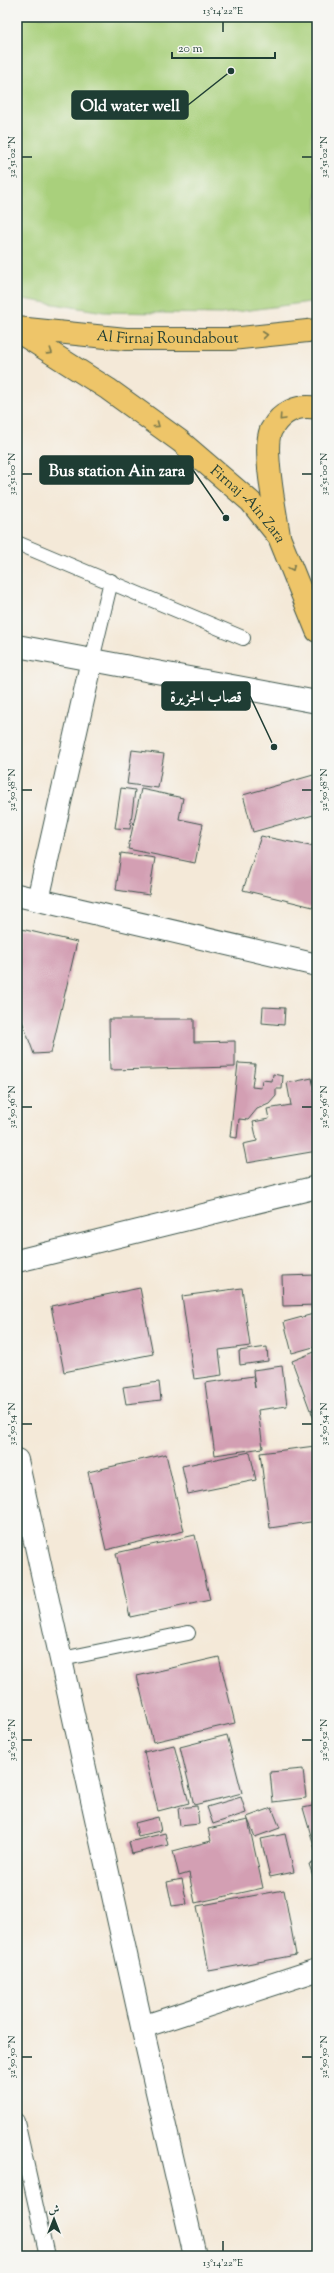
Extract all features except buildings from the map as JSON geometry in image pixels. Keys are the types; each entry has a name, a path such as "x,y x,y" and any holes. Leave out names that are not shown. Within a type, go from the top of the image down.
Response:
{"main road":[{"name":"Al Firnaj Roundabout","path":"17,329 126,339 232,339 317,330"},
{"name":"Firnaj -Ain Zara","path":"17,329 108,389 180,441 251,502 279,537 317,631"},
{"path":"279,537 268,452 271,431 284,414 305,406 317,408"}],"street":[{"path":"17,646 317,702"},
{"path":"38,900 92,660"},
{"path":"17,895 317,965"},
{"path":"17,1261 317,1187"},
{"path":"17,1460 142,2027 195,2256"},
{"path":"142,2027 317,1970"}],"lane":[{"path":"17,543 111,581 243,638"},
{"path":"92,660 111,581"},
{"path":"62,1659 188,1633"},
{"path":"17,2121 47,2256"}],"green space":[{"path":"17,17 317,17 317,301 221,314 104,312 17,298"}],"place":[{"name":"Old water well","path":"231,71"},
{"name":"Bus station Ain zara","path":"226,518"},
{"name":"قصاب الجزيرة","path":"274,747"}]}
